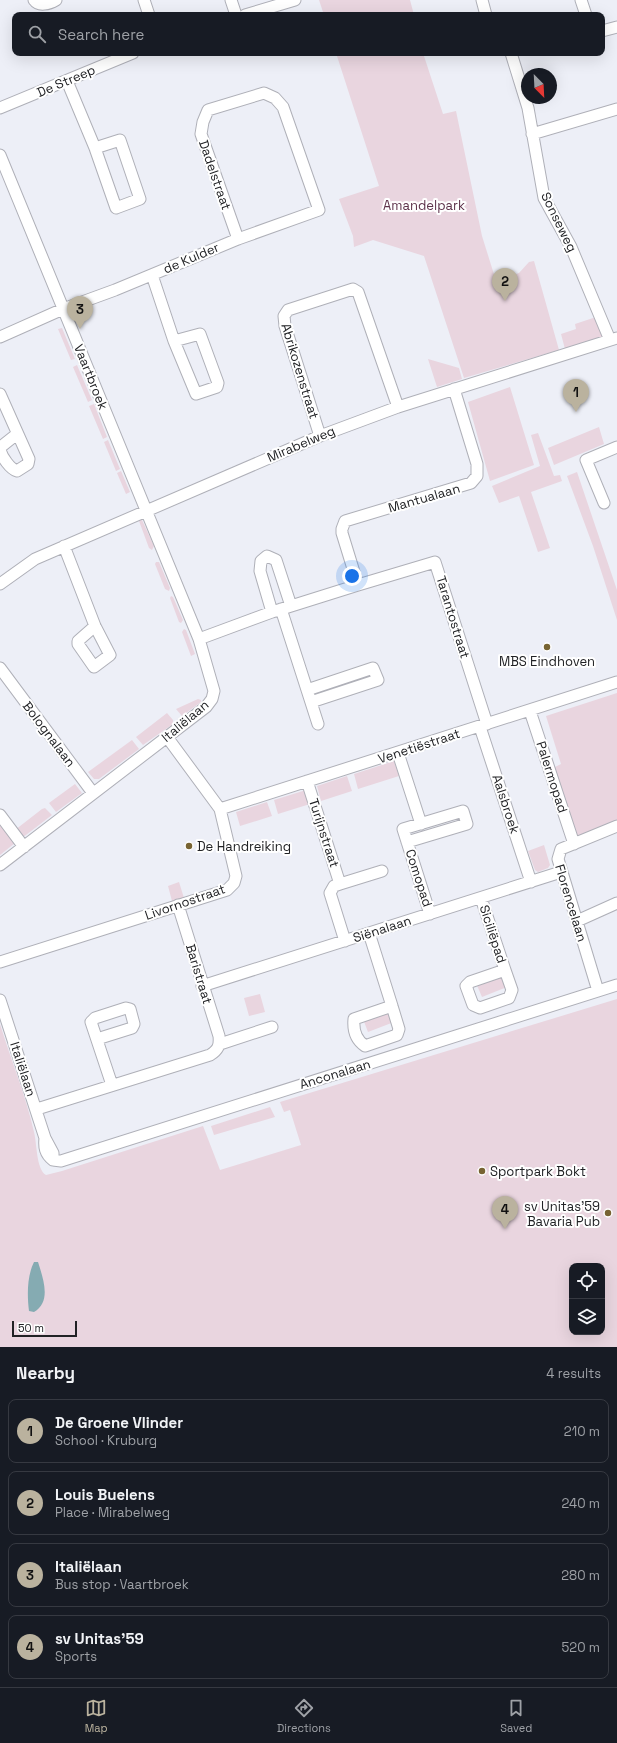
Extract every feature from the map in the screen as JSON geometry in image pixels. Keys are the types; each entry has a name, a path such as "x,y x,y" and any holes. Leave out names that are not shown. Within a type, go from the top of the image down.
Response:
{"street":[{"path":"34,0 43,5 56,0"},
{"path":"144,0 148,12"},
{"path":"231,0 235,12"},
{"path":"255,12 295,0"},
{"path":"482,0 485,12"},
{"path":"581,0 585,12"},
{"path":"605,30 617,27"},
{"name":"De Streep","path":"0,108 125,56"},
{"name":"Sonseweg","path":"512,56 528,108 544,198 571,246 614,339"},
{"path":"67,81 95,148 116,208 140,199 120,140 95,148"},
{"name":"Dadelstraat","path":"238,238 201,134 203,122 208,110 264,93 275,98 283,107 319,210"},
{"path":"532,134 617,109"},
{"name":"Vaartbroek","path":"0,155 146,511"},
{"name":"de Kulder","path":"0,337 63,309 115,290 238,238 319,210"},
{"path":"152,274 174,341 196,394 217,387 218,383 200,334 174,341"},
{"name":"Abrikozenstraat","path":"320,436 285,326 284,316 288,310 353,289 358,292 398,407"},
{"name":"Mirabelweg","path":"0,584 35,559 320,436 398,407 614,339"},
{"name":"Mantualaan","path":"358,585 342,533 345,521 471,484 477,476 476,464 454,389"},
{"path":"0,394 17,434"},
{"path":"604,503 586,460 617,447"},
{"name":"Italiëlaan","path":"0,864 206,707 212,699 213,686 198,639 146,511"},
{"path":"64,546 95,626"},
{"name":"Tarantostraat","path":"198,639 282,609 432,562 436,563 483,726"},
{"path":"282,609 306,690 318,724"},
{"path":"306,690 373,668 378,680 311,702"},
{"name":"Bolognalaan","path":"2,674 93,793"},
{"name":"Venetiëstraat","path":"220,809 617,682"},
{"name":"Palermopad","path":"530,711 574,844"},
{"name":"Aalsbroek","path":"483,726 531,882"},
{"name":"Livornostraat","path":"0,962 227,890 234,883 236,876 220,809 167,736"},
{"path":"398,753 421,824"},
{"name":"Turijnstraat","path":"307,781 340,884"},
{"name":"Comopad","path":"408,842 467,824 463,811 403,829 430,914"},
{"path":"0,815 24,847"},
{"name":"Florencelaan","path":"598,991 558,859 561,850 617,826"},
{"name":"Turijnstraat","path":"345,941 330,893 334,886 382,871"},
{"name":"Siënalaan","path":"202,986 561,872"},
{"name":"Siciliëpad","path":"481,898 505,970"},
{"path":"577,921 617,903"},
{"name":"Baristraat","path":"178,905 220,1044"},
{"path":"369,933 392,1006"},
{"name":"Anconalaan","path":"52,1160 61,1161 617,985"},
{"name":"Italiëlaan","path":"0,1000 45,1138 44,1147 47,1156 52,1160"},
{"path":"36,1110 210,1055 217,1050 220,1044 272,1027"},
{"path":"97,1039 112,1085"}],"green space":[{"path":"319,0 410,0 413,12 323,12"},
{"name":"Amandelpark","path":"337,56 424,56 443,114 456,111 482,236 497,284 500,280 519,273 529,262 534,261 559,350 464,378 424,256 373,240 354,247 353,236 339,199 379,186"},
{"path":"596,317 604,337 565,349 561,334 576,329 575,324"},
{"path":"62,328 75,359 71,360 58,329"},
{"path":"428,359 459,368 462,379 437,387"},
{"path":"77,365 92,400 88,402 73,367"},
{"path":"510,387 534,465 490,481 468,402"},
{"path":"94,404 107,437 103,439 89,406"},
{"path":"599,427 604,444 554,465 548,448"},
{"path":"538,433 554,476 560,475 562,481 531,492 550,548 538,552 519,496 499,503 492,486 540,466 531,435"},
{"path":"108,440 120,469 116,471 104,442"},
{"path":"121,471 130,492 126,494 117,473"},
{"path":"577,472 617,590 617,620 593,546 567,476"},
{"path":"140,519 142,520 154,546 152,550 149,548 139,521"},
{"path":"156,562 159,562 170,588 169,591 165,589 155,564"},
{"path":"171,596 173,597 183,620 181,623 179,622 170,598"},
{"path":"184,629 186,630 195,654 191,656 182,632"},
{"path":"617,693 617,820 576,837 553,768 561,764 546,716"},
{"path":"198,699 201,700 201,702 182,716 176,709"},
{"path":"167,713 173,720 173,724 143,745 136,737"},
{"path":"132,740 139,749 99,779 94,779 88,772"},
{"path":"394,761 399,776 358,789 354,774"},
{"path":"347,776 352,791 321,801 317,786"},
{"path":"75,784 82,793 56,812 49,803"},
{"path":"306,790 310,804 278,814 274,800"},
{"path":"267,802 272,816 240,826 236,812"},
{"path":"45,808 52,815 22,838 15,830"},
{"path":"0,820 15,843 0,855"},
{"path":"544,845 550,865 548,868 538,872 535,870 528,851"},
{"path":"179,882 184,898 172,901 168,886"},
{"path":"502,974 507,987 482,997 476,983"},
{"path":"260,994 265,1012 249,1016 244,998"},
{"name":"Sportpark Bokt","path":"617,999 617,1347 0,1347 0,1024 31,1118 40,1167 46,1175 203,1126 220,1170 301,1145 290,1110 284,1112 280,1102"},
{"path":"389,1009 394,1022 368,1032 363,1019"},
{"path":"270,1107 275,1117 214,1135 211,1126"}],"water":[{"path":"34,1262 38,1262 45,1289 43,1302 40,1308 34,1312 29,1311 28,1292 30,1273"}],"place":[{"name":"Louis Buelens","path":"505,301"},
{"name":"Italiëlaan","path":"80,329"},
{"name":"De Groene Vlinder","path":"576,412"},
{"name":"MBS Eindhoven","path":"547,647"},
{"name":"De Handreiking","path":"189,846"},
{"name":"Sportpark Bokt","path":"482,1171"},
{"name":"sv Unitas'59 Bavaria Pub","path":"608,1213"},
{"name":"sv Unitas'59","path":"505,1229"}]}
